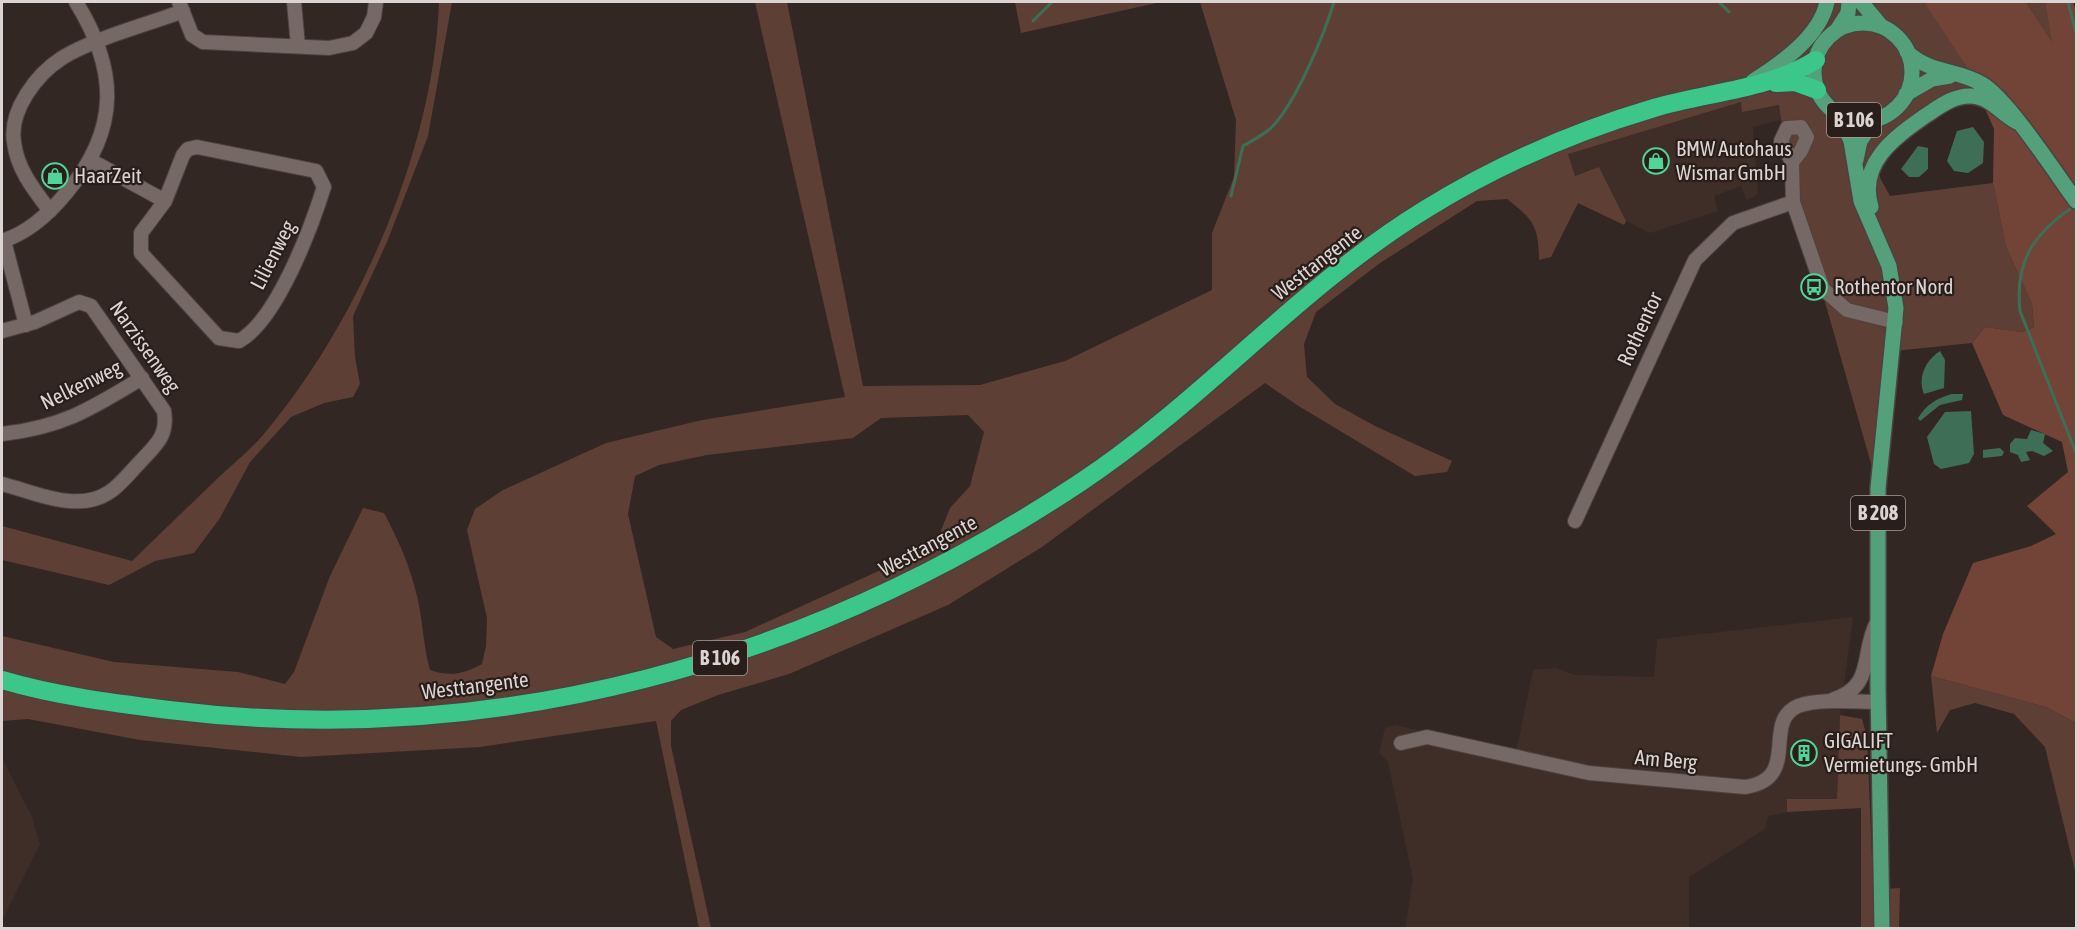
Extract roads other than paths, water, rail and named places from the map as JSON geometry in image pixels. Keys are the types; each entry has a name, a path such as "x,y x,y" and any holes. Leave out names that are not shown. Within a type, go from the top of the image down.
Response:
{"highway":[{"name":"Westtangente","path":"2,680 109,703 209,715 344,720 467,712 575,696 668,674 749,649 888,594 951,561 1084,480 1153,427 1332,276 1420,212 1467,185 1517,159 1610,122 1693,97 1753,85 1794,72 1816,60"},
{"name":"Westtangente","path":"1753,85 1795,82 1817,90"}],"main road":[{"path":"1753,85 1780,64 1806,38 1825,12 1827,2"},
{"path":"1816,60 1821,46 1844,21 1849,2"},
{"path":"1861,2 1882,27"},
{"path":"1837,30 1859,23 1882,27"},
{"name":"B 106","path":"1882,27 1892,33 1907,52 1932,69 1965,77 1992,91 2076,201"},
{"name":"B 106","path":"1906,94 1911,73 1907,52"},
{"name":"B 106","path":"1816,60 1814,79 1817,90 1831,109 1852,119 1875,119 1893,110 1906,94 1932,79 1949,76 1965,77"},
{"name":"B 106","path":"1881,246 1881,232 1870,204 1868,188 1873,165 1892,140 1944,103 1962,96 1986,99 2017,122"},
{"name":"B 208","path":"1840,115 1847,128 1861,201 1881,246 1894,288 1896,322 1878,488 1878,702 1882,928"},
{"name":"B 208","path":"1855,169 1860,141 1875,119"}],"street":[{"path":"26,325 2,241 33,226 75,183 100,139 106,111 107,81 99,43 76,2"},
{"path":"294,2 298,46"},
{"path":"50,211 26,178 13,140 24,99 43,73 63,57 181,6 192,35 203,42 329,48 353,43 366,33 374,17 376,2"},
{"name":"Lilienweg","path":"197,147 316,171 324,188 309,234 278,295 254,329 239,341 219,338 141,253 141,233 165,201 183,155 188,149 197,147"},
{"path":"90,160 165,201"},
{"path":"1792,162 1792,202 1819,281 1827,294 1847,310 1896,322"},
{"name":"Rothentor","path":"1575,521 1695,260 1733,223 1792,202"},
{"name":"Narzissenweg","path":"2,331 26,325 80,302 91,306 164,411 166,426 162,439 109,493 81,502 2,484"},
{"name":"Nelkenweg","path":"2,434 30,431 61,423 142,378"},
{"path":"1824,703 1845,695 1859,684 1866,666 1870,640 1878,621"},
{"name":"Am Berg","path":"1401,743 1427,737 1588,773 1745,787 1762,782 1774,771 1779,756 1781,725 1787,714 1802,705 1878,702"}],"waterway":[{"path":"1033,21 1052,2"},
{"path":"1231,196 1243,146 1271,128 1290,102 1316,50 1334,2"},
{"path":"1719,2 1729,12"},
{"path":"2068,2 2076,33"},
{"path":"2070,209 2045,230 2028,252 2023,265 2019,294 2020,311 2076,453"}],"place":[{"name":"BMW Autohaus Wismar GmbH","path":"1656,161"},
{"name":"HaarZeit","path":"55,176"},
{"name":"Rothentor Nord","path":"1814,287"},
{"name":"GIGALIFT Vermietungs- GmbH","path":"1804,753"}]}
